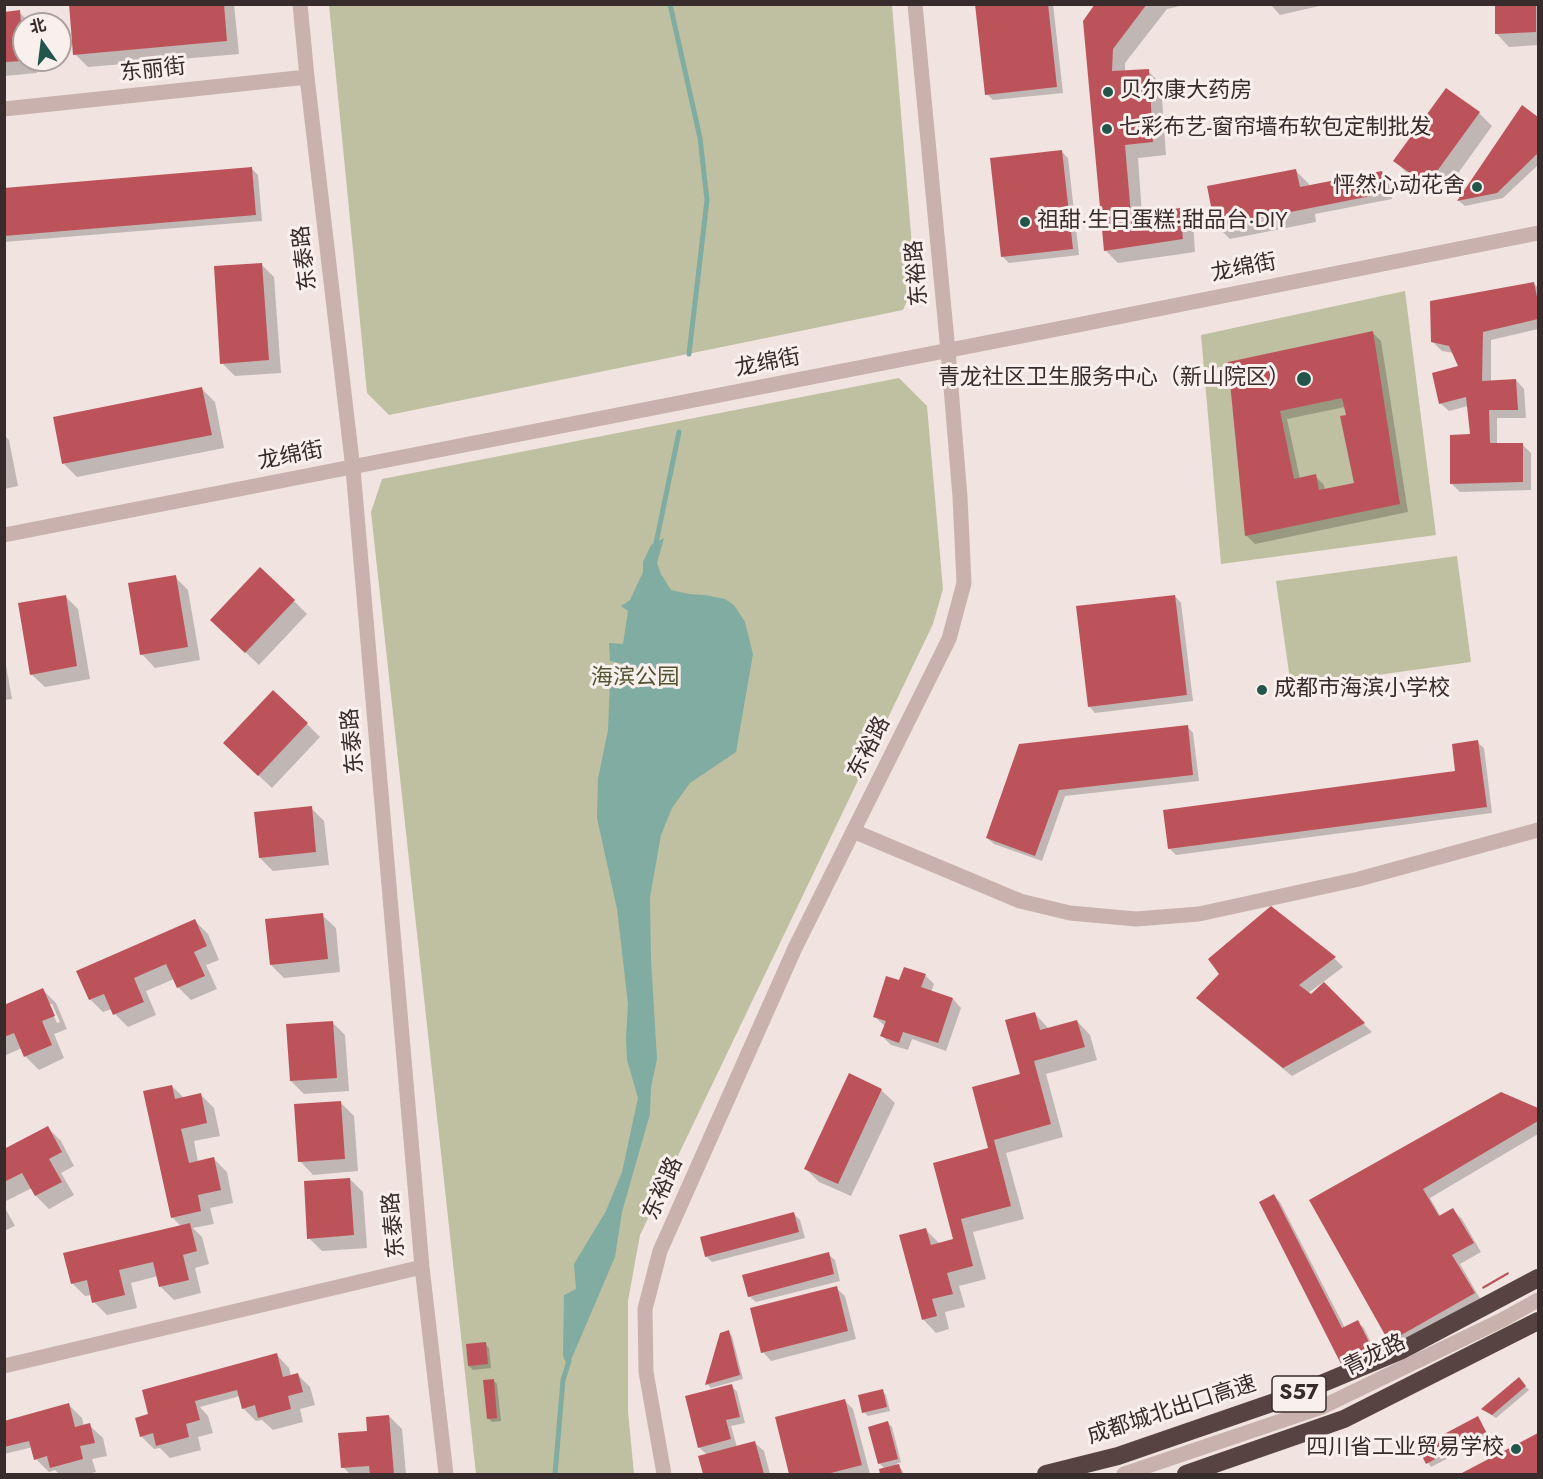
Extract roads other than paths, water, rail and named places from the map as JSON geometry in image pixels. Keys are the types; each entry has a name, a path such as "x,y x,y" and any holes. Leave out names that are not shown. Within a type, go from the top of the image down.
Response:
{"highway":[{"name":"成都城北出口高速","path":"1046,1474 1118,1456 1292,1396 1400,1351 1539,1278"},
{"name":"S57","path":"1186,1474 1344,1419 1539,1322"}],"street":[{"name":"东泰路","path":"300,4 353,468 422,1267 446,1474"},
{"name":"东裕路","path":"664,1474 646,1372 645,1309 660,1251 795,948 949,639 964,583 960,497 948,351 915,4"},
{"name":"东丽街","path":"4,109 307,77"},
{"name":"龙绵街","path":"4,535 1539,233"},
{"path":"853,831 1020,901 1070,913 1136,919 1199,914 1359,879 1539,830"},
{"path":"4,1366 422,1267"},
{"name":"青龙路","path":"1124,1474 1322,1407 1539,1300"}],"water":[{"path":"664,538 657,563 671,590 725,599 734,605 745,622 753,654 736,752 690,783 672,808 661,835 650,897 657,1059 651,1087 650,1114 622,1212 615,1257 568,1367 563,1356 564,1295 576,1289 574,1264 606,1211 622,1172 638,1098 627,1060 628,1004 617,909 597,818 598,779 608,730 610,680 625,675 632,666 610,661 609,643 623,644 628,611 621,606 630,600 643,572 643,562 651,545"}],"waterway":[{"path":"670,4 700,138 707,200 689,354"},
{"path":"655,548 679,432"},
{"path":"555,1474 563,1380 569,1361"}],"place":[{"name":"贝尔康大药房","path":"1108,92"},
{"name":"七彩布艺-窗帘墙布软包定制批发","path":"1107,129"},
{"name":"怦然心动花舍","path":"1477,187"},
{"name":"祖甜·生日蛋糕·甜品台·DIY","path":"1025,222"},
{"name":"青龙社区卫生服务中心（新山院区）","path":"1304,379"},
{"name":"成都市海滨小学校","path":"1262,690"},
{"name":"四川省工业贸易学校","path":"1516,1449"}],"park label":[{"name":"海滨公园","path":"635,679"}]}
